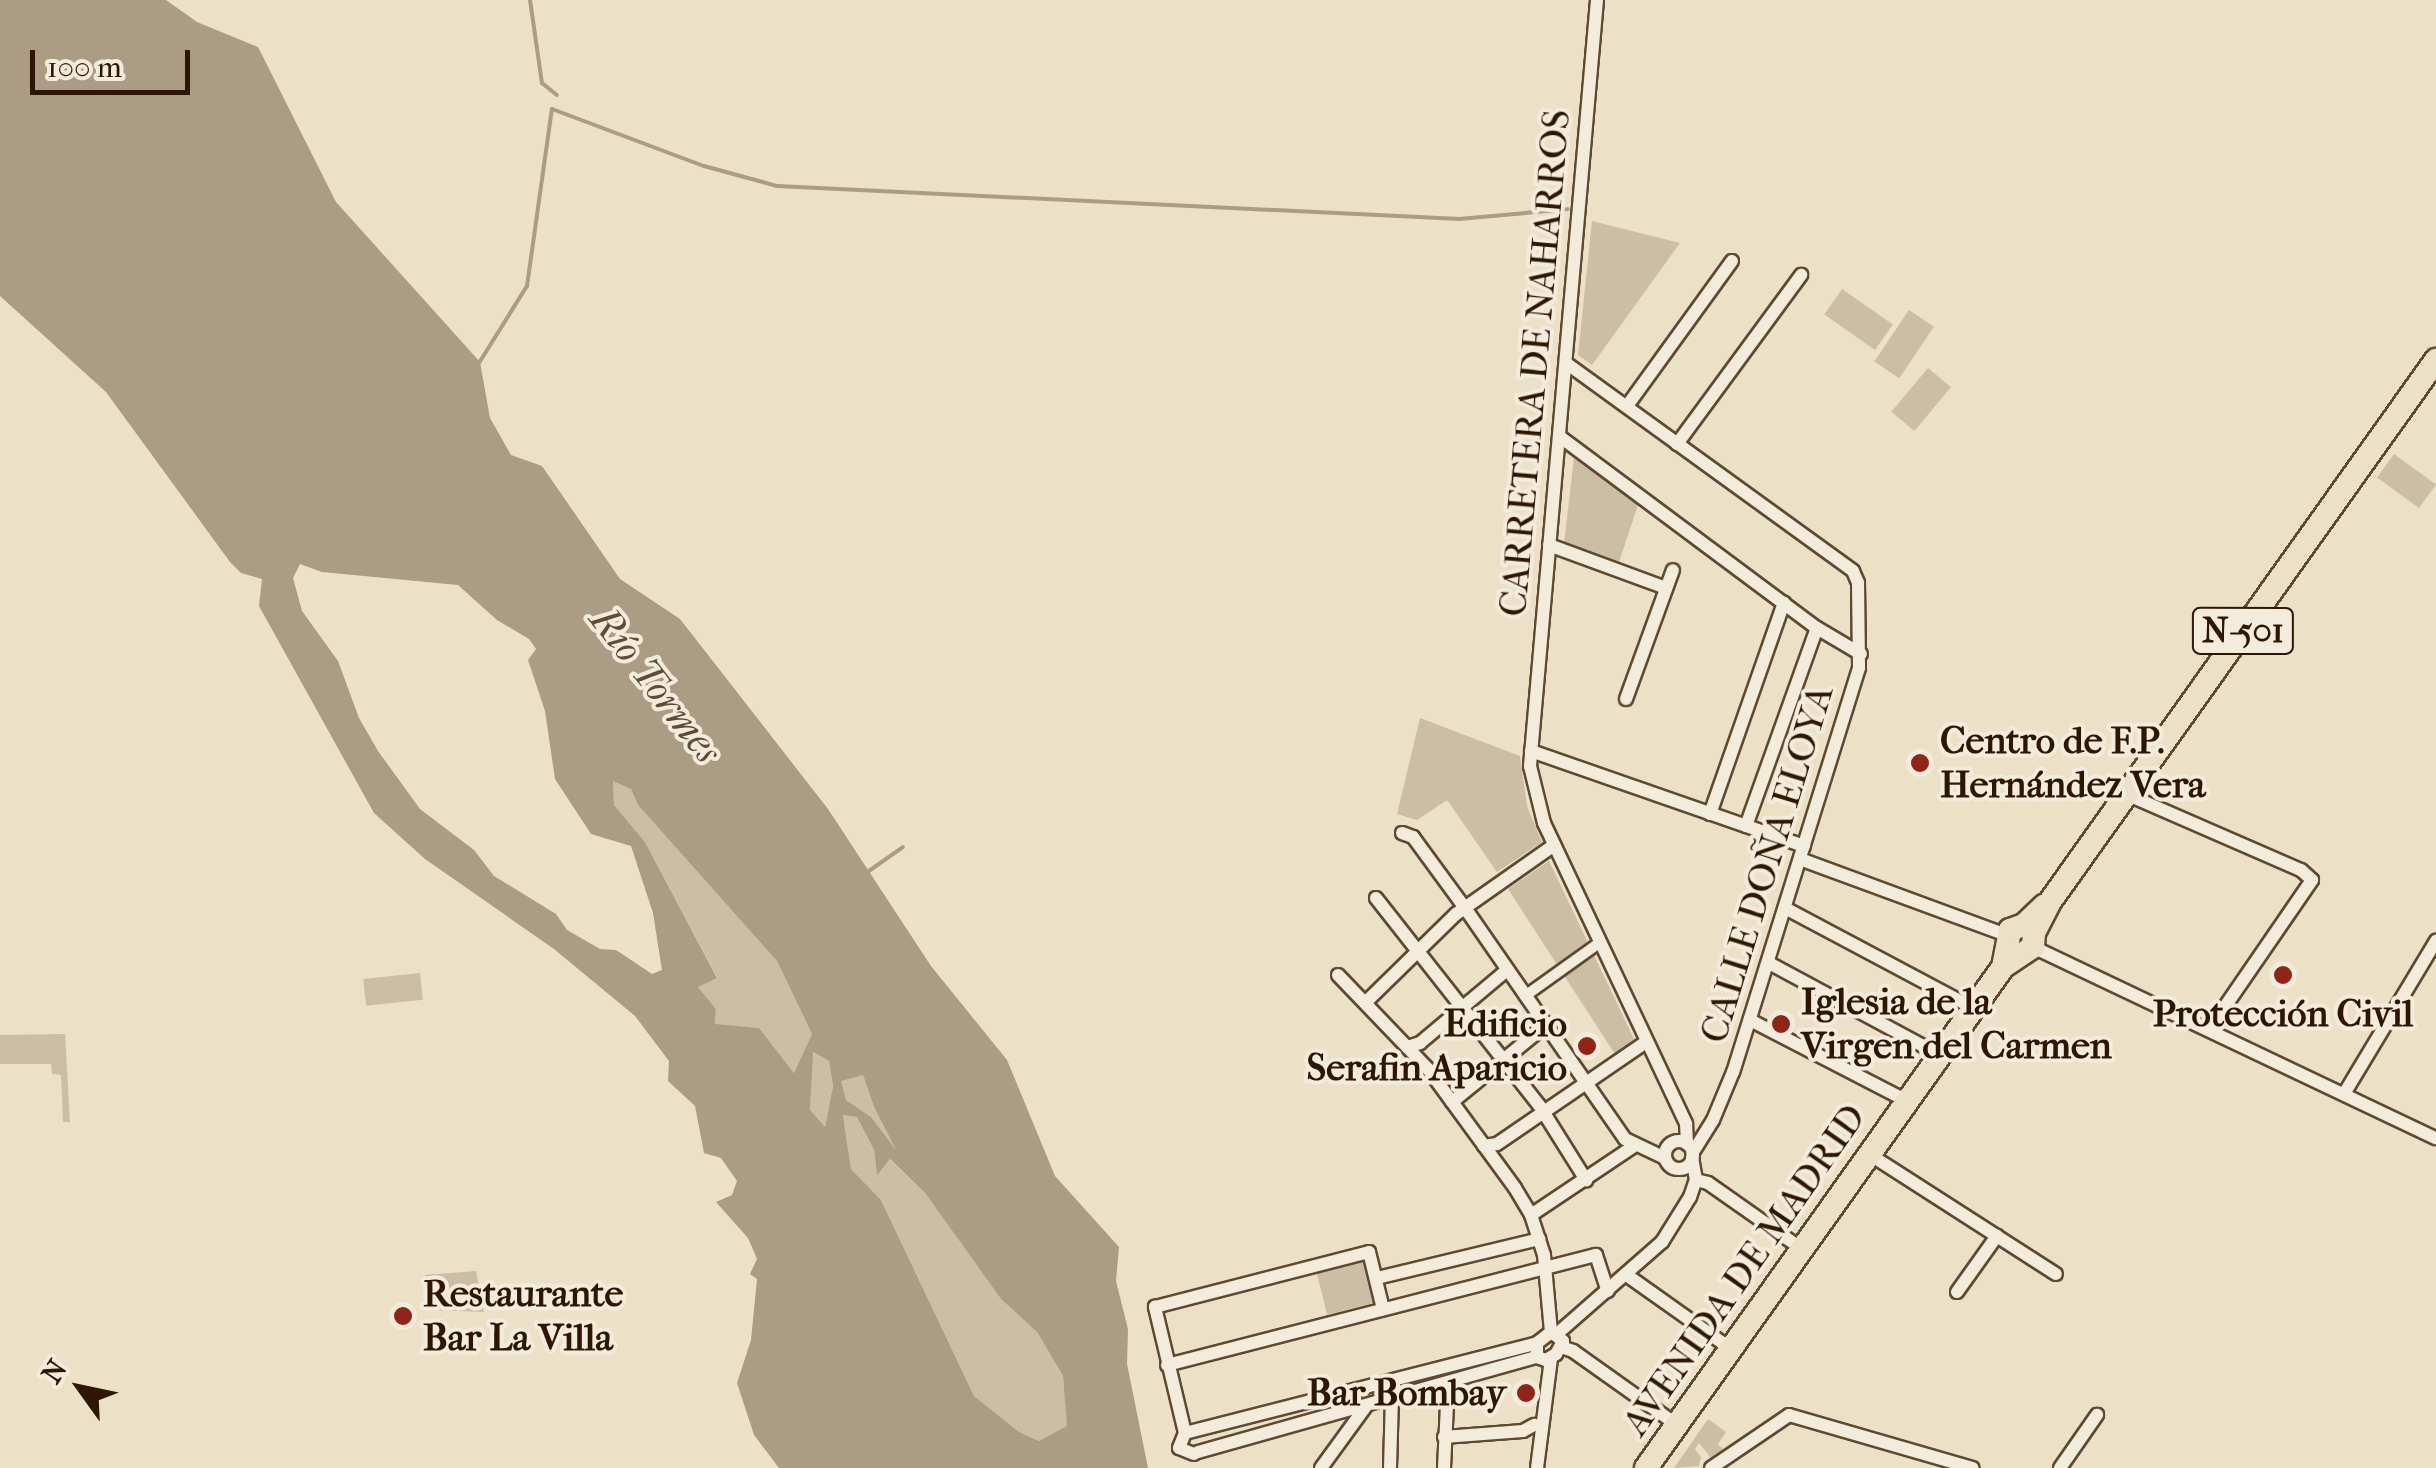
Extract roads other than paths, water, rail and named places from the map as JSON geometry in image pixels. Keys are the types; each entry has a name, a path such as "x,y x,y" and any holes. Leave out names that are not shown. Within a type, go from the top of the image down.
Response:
{"highway":[{"name":"N-501","path":"2019,943 2436,360"},
{"name":"AVENIDA DE MADRID","path":"1646,1468 2019,943"}],"street":[{"name":"CARRETERA DE NAHARROS","path":"1598,0 1530,752 1538,804 1681,1115 1686,1149"},
{"path":"1627,406 1732,261"},
{"path":"1566,364 1677,444 1801,275"},
{"path":"1559,436 1817,628 1861,654"},
{"name":"CALLE DOÑA ELOYA","path":"1677,444 1854,571 1858,582 1861,654 1750,1020 1718,1110 1686,1149"},
{"path":"1549,545 1666,588"},
{"path":"1626,699 1673,570"},
{"path":"1710,814 1784,602"},
{"path":"1746,826 1817,628"},
{"path":"1530,752 1746,826 2019,943 2436,1138"},
{"path":"2126,794 2301,870 2312,880 2209,1030"},
{"path":"1402,834 1413,837 1634,1146 1666,1158 1678,1168 1690,1197"},
{"path":"1366,1002 1464,908 1554,844"},
{"path":"1376,898 1504,1060 1586,1180"},
{"path":"1785,908 1973,1008"},
{"path":"2344,1094 2436,941"},
{"path":"1525,996 1600,943"},
{"path":"1769,963 1940,1055"},
{"path":"1407,1047 1420,1043 1507,970"},
{"path":"1338,976 1407,1047 1452,1102 1531,1215 1547,1269 1557,1337 1677,1425"},
{"path":"1750,1020 1907,1102"},
{"path":"1452,1102 1545,1026"},
{"path":"1484,1146 1497,1144 1646,1042"},
{"path":"1531,1215 1634,1146"},
{"path":"1666,1158 1686,1149"},
{"path":"1678,1168 1688,1165 1686,1149"},
{"path":"1384,1309 1369,1252 1155,1307 1167,1365 1188,1432 1179,1448 1197,1458 1541,1354 1662,1242 1696,1180 1686,1149"},
{"path":"1869,1154 2056,1274"},
{"path":"1696,1180 1708,1182 1802,1250"},
{"path":"1957,1292 1997,1236"},
{"path":"1376,1278 1539,1239"},
{"path":"1167,1365 1596,1255 1608,1291"},
{"path":"1628,1276 1731,1349"},
{"path":"1188,1432 1541,1354 1557,1337"},
{"path":"1533,1468 1541,1354"},
{"path":"1533,1468 1541,1354"},
{"path":"1444,1468 1448,1383"},
{"path":"1390,1468 1392,1398"},
{"path":"1321,1468 1366,1406"},
{"path":"2060,1468 2097,1414"},
{"path":"1711,1468 1789,1416 1973,1468"},
{"path":"1444,1436 1523,1431 1534,1425"}],"water":[{"name":"Río Tormes","path":"0,0 166,0 197,22 258,47 336,202 480,362 490,418 511,455 542,466 620,579 680,619 828,809 931,966 1007,1060 1055,1176 1119,1247 1116,1281 1128,1329 1127,1364 1148,1468 779,1468 754,1435 737,1383 751,1340 757,1279 750,1274 757,1259 748,1238 716,1202 732,1195 737,1181 721,1158 704,1153 695,1106 668,1081 669,1061 635,1016 554,949 425,859 374,813 259,606 262,579 241,573 230,562 106,392 0,296","holes":["300,564 322,572 458,585 497,620 529,639 536,649 528,660 545,711 555,779 591,834 631,846 653,913 662,970 652,974 616,950 600,949 567,930 556,914 494,876 474,850 420,809 359,718 338,661 302,611 293,578","613,781 631,789 638,805 777,961 812,1034 794,1073 759,1028 715,1024 716,1009 698,987 717,978 645,842 614,805","813,1052 829,1061 833,1086 825,1127 810,1110","863,1075 896,1150 871,1117 846,1100 841,1081","843,1115 857,1117 874,1150 877,1175 890,1159 925,1193 1001,1299 1037,1332 1063,1376 1067,1426 1039,1441 1019,1432 974,1396 881,1200 851,1169"]}],"waterway":[{"path":"530,0 542,83 557,95"},
{"path":"479,363 527,286 552,109 704,166 777,186 1459,219 1568,209"},
{"path":"866,873 903,847"}],"place":[{"name":"Centro de F.P. Hernández Vera","path":"1920,763"},
{"name":"Protección Civil","path":"2283,975"},
{"name":"Iglesia de la Virgen del Carmen","path":"1781,1024"},
{"name":"Edificio Serafin Aparicio","path":"1587,1046"},
{"name":"Restaurante Bar La Villa","path":"403,1316"},
{"name":"Bar Bombay","path":"1526,1393"}]}
